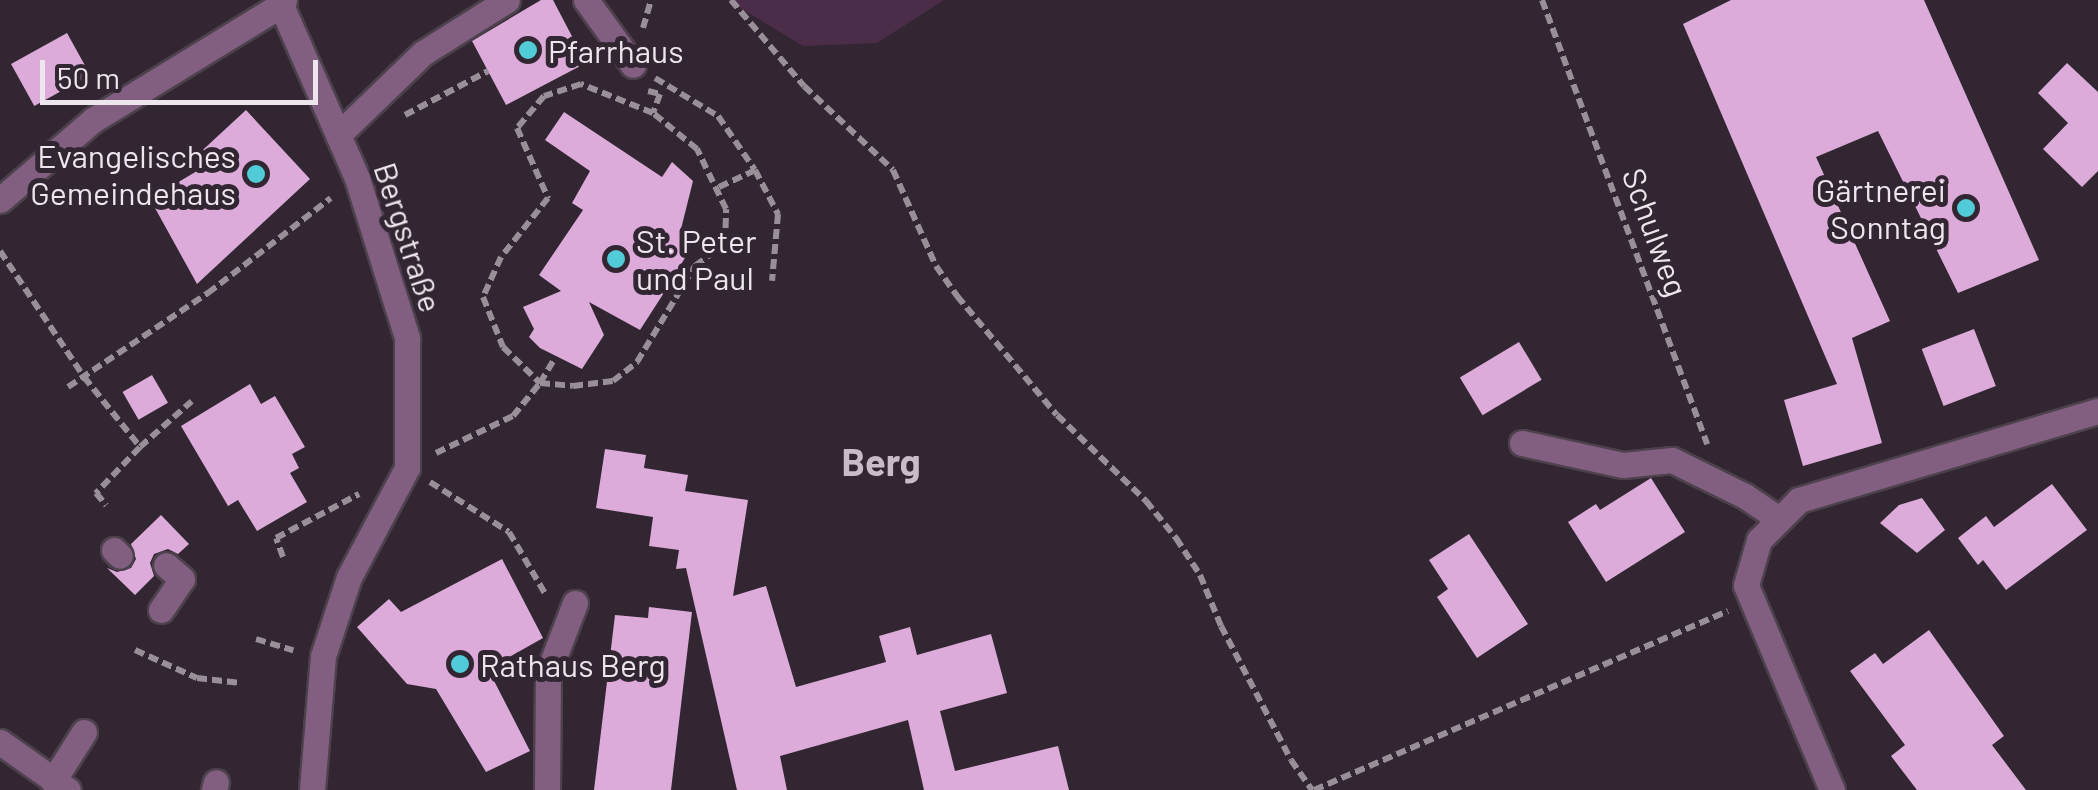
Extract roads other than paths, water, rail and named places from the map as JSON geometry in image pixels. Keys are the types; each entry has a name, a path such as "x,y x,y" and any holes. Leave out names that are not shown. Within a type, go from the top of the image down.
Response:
{"street":[{"path":"338,136 424,53 507,0"},
{"path":"586,0 633,65"},
{"path":"0,200 93,120 282,3"},
{"name":"Bergstraße","path":"282,3 357,178 407,338 408,468 348,577 323,656 312,790"},
{"path":"1832,790 1746,585 1759,540 1799,500 2098,411"},
{"path":"1522,443 1623,465 1672,460 1779,519"},
{"path":"162,610 182,579 166,565"},
{"path":"548,790 548,673 570,615"},
{"path":"0,742 61,785 84,732"}],"place":[{"name":"Pfarrhaus","path":"528,50"},
{"name":"Evangelisches Gemeindehaus","path":"256,174"},
{"name":"Gärtnerei Sonntag","path":"1966,208"},
{"name":"St. Peter und Paul","path":"616,259"},
{"name":"Rathaus Berg","path":"460,664"}],"district":[{"name":"Berg","path":"881,462"}]}
